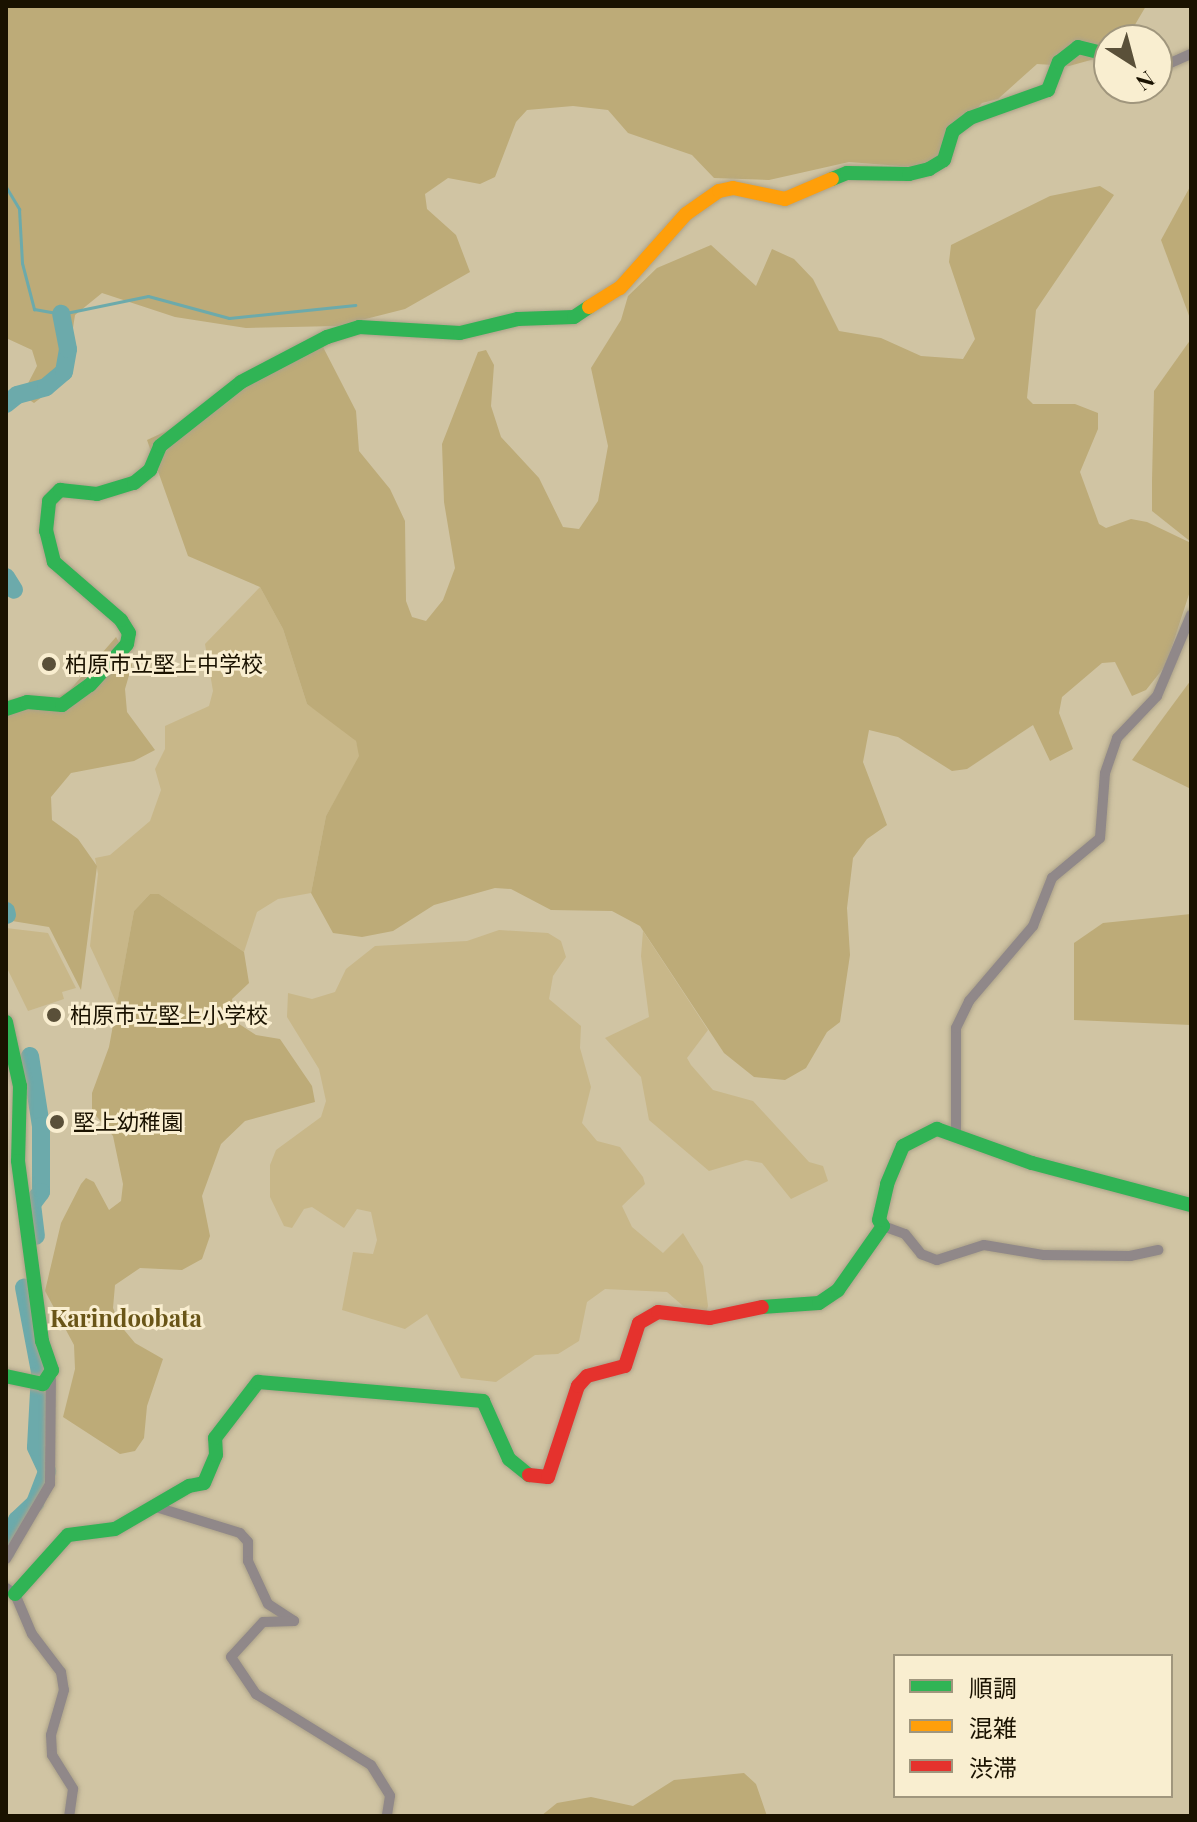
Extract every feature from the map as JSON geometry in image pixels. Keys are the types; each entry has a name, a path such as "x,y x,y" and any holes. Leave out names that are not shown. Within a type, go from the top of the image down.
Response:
{"street":[{"path":"6,709 27,702 62,705 90,685 127,644 129,633 115,614 54,562 46,531 49,501 60,490 97,494 134,483 150,470 160,446 241,382 327,337 359,327 460,333 518,319 574,317 620,288 686,214 719,191 733,188 785,199 847,173 909,174 929,169 944,160 953,131 970,118 1048,90 1059,62 1078,47 1093,51"},
{"path":"956,1131 956,1028 969,1001 1033,926 1052,878 1100,838 1105,773 1117,738 1157,696 1191,615"},
{"path":"6,1022 20,1086 18,1161 42,1382"},
{"path":"1158,1250 1130,1256 1044,1255 984,1245 937,1260 921,1254 905,1234 883,1226 879,1220 887,1184 903,1146 937,1129 956,1131 1032,1163 1191,1205"},
{"path":"11,1591 68,1535 115,1529 210,1477 215,1438 258,1382 281,1380 409,1391 455,1402 483,1401 509,1459 531,1477 548,1477 578,1386 587,1376 625,1366 639,1323 658,1312 710,1318 783,1303 819,1303 854,1273 883,1226"},
{"path":"6,1376 42,1382 54,1388 47,1419 50,1484 6,1559"},
{"path":"156,1507 240,1533 248,1542 248,1561 268,1604 294,1621 263,1622 231,1657 256,1694 371,1765 390,1796 387,1816"},
{"path":"6,1579 32,1634 61,1672 64,1690 51,1735 52,1755 73,1789 69,1816"}],"shaded area":[{"path":"6,6 1146,6 1135,24 1093,24 1093,59 1069,66 1037,64 998,99 982,103 960,127 954,143 928,164 913,167 849,162 769,180 714,178 692,155 628,133 608,110 573,106 527,110 516,122 495,177 480,184 448,178 425,194 427,209 456,235 470,272 405,309 338,326 246,328 175,317 102,293 75,315 65,380 34,403 22,395 37,366 32,350 6,338"},
{"path":"1191,185 1191,321 1161,240"},
{"path":"1100,186 1114,195 1036,310 1027,398 1033,404 1075,404 1098,413 1098,429 1080,472 1099,524 1106,528 1131,519 1147,522 1191,543 1191,588 1166,665 1146,690 1132,696 1115,662 1102,663 1062,697 1059,713 1073,749 1050,761 1033,725 967,769 952,771 898,737 869,730 863,762 887,825 867,839 853,858 847,908 850,955 840,1022 827,1032 806,1068 785,1080 754,1077 724,1053 640,926 612,911 551,910 511,889 495,888 434,905 393,931 362,937 333,933 311,893 326,816 359,756 356,741 307,704 283,629 260,587 188,556 147,440 184,423 229,390 315,346 323,347 356,411 359,451 390,489 405,521 406,601 412,617 426,621 443,600 455,568 444,502 442,444 478,352 486,350 494,365 491,406 501,437 539,478 563,527 579,529 598,501 608,446 591,368 621,320 628,296 657,268 711,245 756,286 772,249 794,259 813,279 839,331 881,338 921,356 963,359 975,339 949,262 951,245 1050,196"},
{"path":"1191,339 1191,542 1152,511 1152,481 1154,391"},
{"path":"260,587 283,629 307,704 345,730 356,741 360,756 326,816 311,893 278,899 257,912 244,952 159,894 150,894 134,911 117,1004 90,946 98,874 95,858 110,855 150,821 161,790 155,769 165,749 165,726 209,706 213,691 205,644"},
{"path":"116,637 132,665 125,689 127,712 155,750 134,761 71,773 51,797 52,820 78,839 97,866 81,990 49,927 6,920 6,704 10,699 46,703 69,691"},
{"path":"1191,680 1191,789 1132,760"},
{"path":"150,894 159,894 244,952 249,983 232,999 236,1022 256,1035 280,1039 312,1086 315,1102 245,1121 221,1144 202,1196 210,1236 202,1259 182,1270 140,1268 115,1285 113,1308 120,1325 135,1343 163,1359 147,1406 144,1438 135,1451 120,1454 63,1417 75,1369 74,1345 45,1291 61,1223 86,1178 94,1182 109,1210 121,1201 123,1184 113,1136 92,1111 92,1093 109,1047 134,911"},
{"path":"1191,914 1191,1025 1074,1020 1074,943 1103,923"},
{"path":"6,928 48,933 76,988 62,992 64,999 28,1011 6,966"},
{"path":"499,930 548,933 561,941 566,957 553,976 549,999 581,1026 580,1048 591,1087 582,1123 597,1141 620,1147 643,1177 645,1184 622,1206 632,1227 663,1253 683,1233 703,1266 708,1306 706,1313 690,1312 667,1292 605,1289 587,1302 579,1341 558,1354 535,1355 496,1382 461,1378 427,1314 405,1329 342,1310 353,1252 373,1254 377,1240 371,1212 357,1209 344,1228 312,1207 304,1209 292,1228 284,1226 270,1197 270,1165 276,1150 321,1117 326,1101 319,1069 287,1017 288,993 312,999 335,992 346,969 375,946 467,941"},
{"path":"643,931 708,1030 687,1058 691,1065 713,1090 753,1101 809,1162 823,1166 828,1181 791,1199 762,1163 746,1160 709,1171 649,1120 641,1077 605,1038 649,1017 641,956"},
{"path":"744,1773 756,1784 767,1816 541,1816 557,1803 591,1797 633,1806 674,1780"}],"waterway":[{"path":"6,187 19,209 22,263 34,309 61,314 148,296 229,318 355,305"},
{"path":"6,404 17,395 46,387 64,372 68,349 61,314"},
{"path":"6,577 14,590"},
{"path":"6,911 7,915"},
{"path":"30,1056 41,1126 41,1192 32,1204 36,1236"},
{"path":"6,1552 17,1520 35,1503 47,1471 36,1447 40,1372 24,1287"}],"traffic: fast":[{"path":"832,179 847,173 909,174 929,169 944,160 953,131 970,118 1048,90 1059,62 1078,47 1093,51"},
{"path":"6,709 27,702 62,705 90,685 127,644 129,633 121,620 54,562 46,531 49,501 60,490 97,494 134,483 150,470 160,446 241,382 327,337 359,327 460,333 518,319 574,317 589,307"},
{"path":"6,1022 20,1086 18,1161 42,1341 52,1370 43,1384 6,1376"},
{"path":"762,1307 819,1303 838,1290 883,1226 879,1220 887,1184 903,1146 937,1129 1032,1163 1191,1205"},
{"path":"15,1594 68,1535 115,1529 189,1486 204,1483 216,1455 215,1438 258,1382 483,1401 509,1459 529,1475"}],"traffic: slow":[{"path":"589,307 620,288 686,214 719,191 733,188 785,199 832,179"}],"traffic: jam":[{"path":"529,1475 548,1477 578,1386 587,1376 625,1366 639,1323 658,1312 710,1318 762,1307"}],"place":[{"name":"柏原市立堅上中学校","path":"49,664"},
{"name":"柏原市立堅上小学校","path":"54,1015"},
{"name":"堅上幼稚園","path":"57,1122"}],"district":[{"name":"Karindoobata","path":"126,1318"}]}
